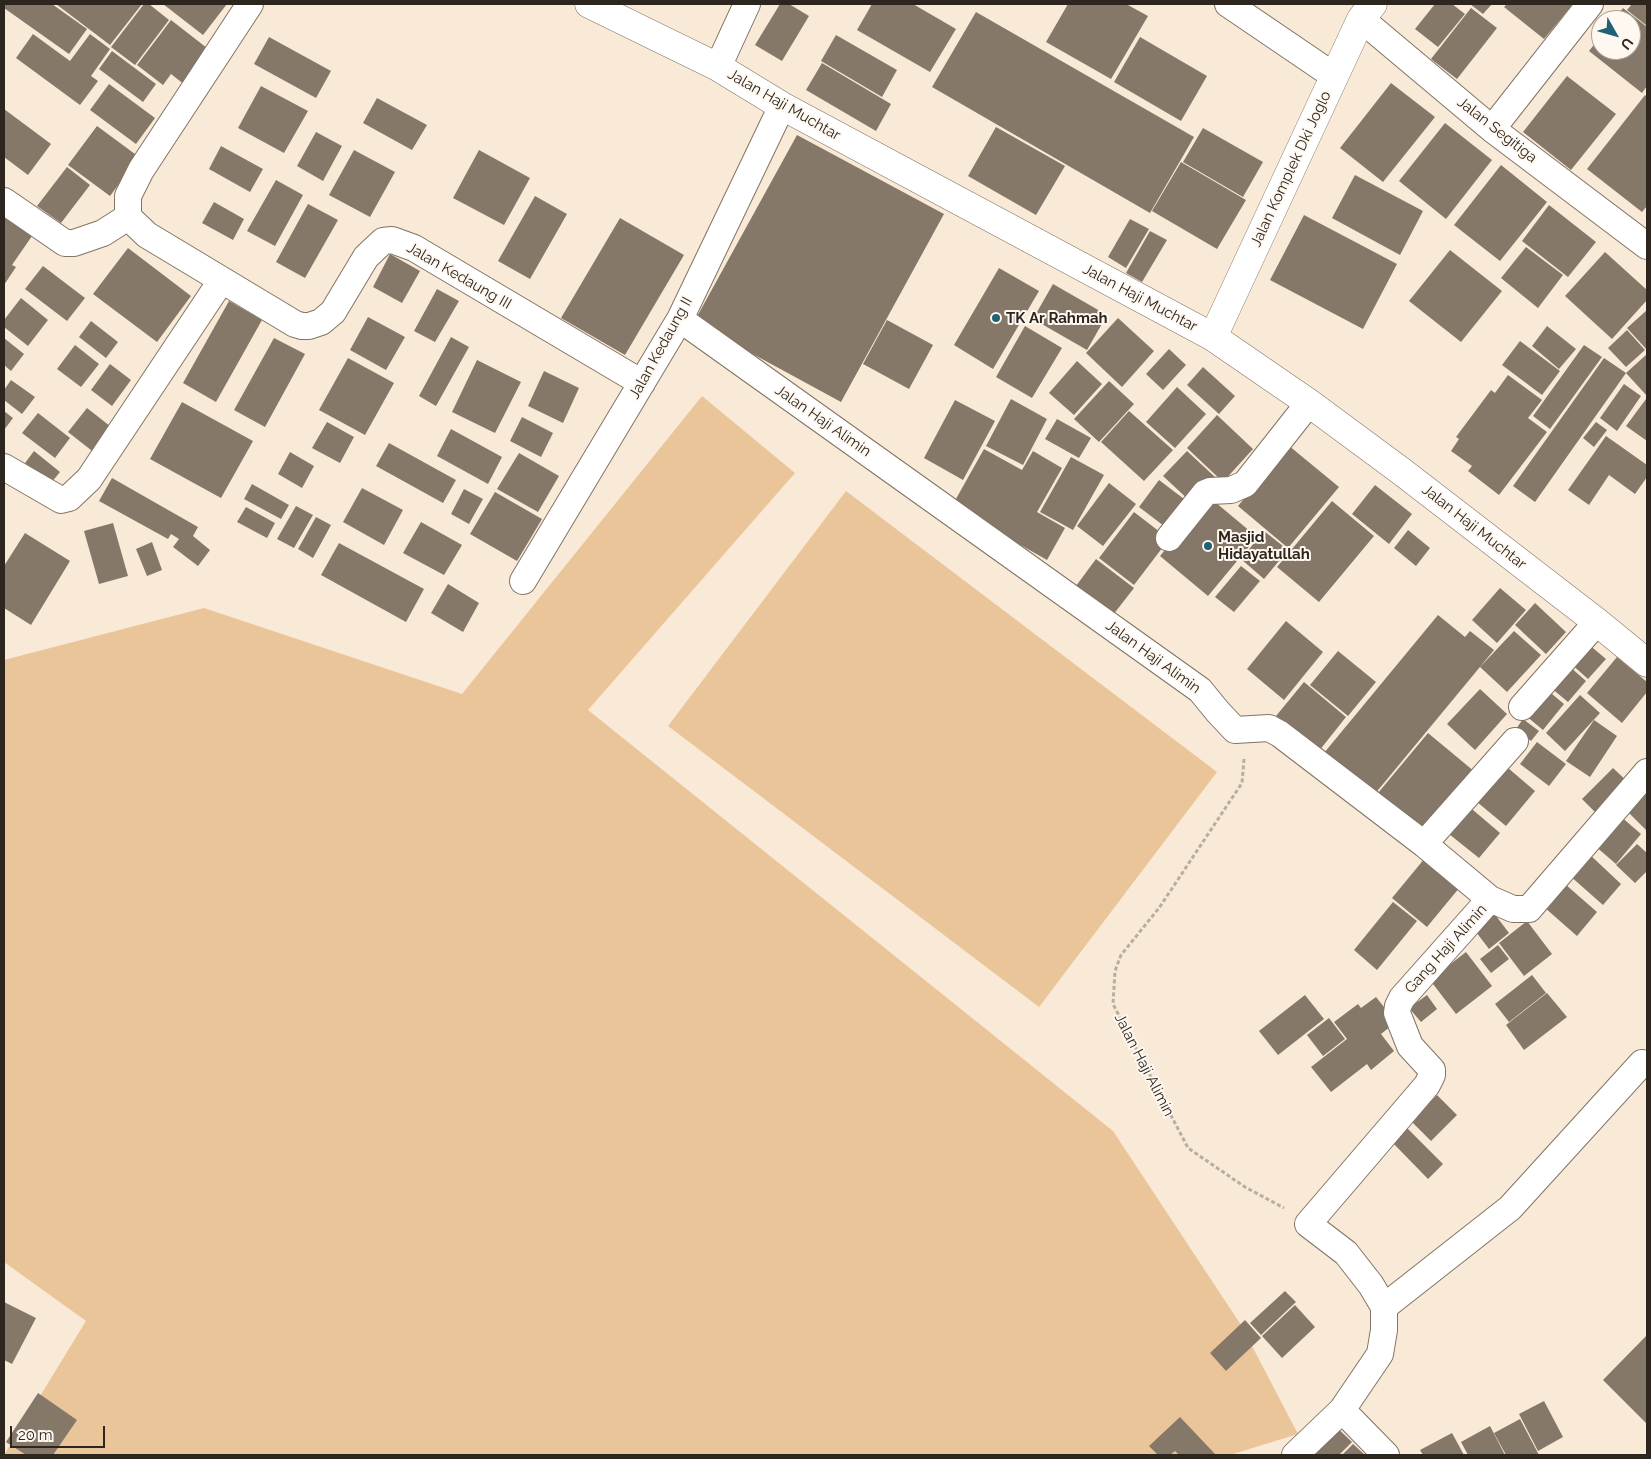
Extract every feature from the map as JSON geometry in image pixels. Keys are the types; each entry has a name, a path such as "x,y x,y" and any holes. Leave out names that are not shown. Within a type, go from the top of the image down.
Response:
{"street":[{"path":"4,201 65,243 74,243 103,233 128,217 128,196 141,170 250,4"},
{"name":"Jalan Haji Muchtar","path":"589,4 718,67 782,106 1213,337 1309,403 1401,471 1597,622 1647,663"},
{"path":"718,67 747,4"},
{"path":"1228,4 1334,76"},
{"path":"1492,129 1590,4"},
{"name":"Jalan Komplek Dki Joglo","path":"1213,337 1334,76 1367,11"},
{"name":"Jalan Segitiga","path":"1367,11 1492,129 1644,235"},
{"name":"Jalan Kedaung II","path":"523,581 680,319 782,106"},
{"name":"Jalan Kedaung III","path":"128,217 147,235 221,280 295,324 309,326 321,322 332,312 366,257 383,241 392,240 414,248 642,383"},
{"path":"4,468 61,500 69,498 89,479 221,280"},
{"name":"Jalan Haji Alimin","path":"680,319 1200,690 1236,730"},
{"path":"1170,538 1205,493 1230,490 1245,484 1309,403"},
{"path":"1522,707 1597,622"},
{"path":"1236,730 1269,728 1280,734 1424,844 1490,899"},
{"path":"1424,844 1515,741"},
{"name":"Gang Haji Alimin","path":"1308,1224 1428,1085 1432,1070 1410,1046 1397,1014 1402,998 1490,899 1513,909 1529,909 1647,772"},
{"path":"1384,1307 1510,1208 1642,1063"},
{"path":"1295,1455 1342,1410 1380,1354 1384,1330 1384,1307 1371,1285 1346,1253 1308,1224"},
{"path":"1342,1410 1386,1455"}],"path":[{"name":"Jalan Haji Alimin","path":"1236,730 1245,756 1242,783 1159,908 1121,955 1115,972 1113,1004 1188,1148 1245,1187 1296,1215 1308,1224"}],"shaded area":[{"path":"702,396 795,473 588,710 1113,1131 1241,1325 1298,1434 1230,1455 4,1455 86,1321 4,1262 4,660 204,608 462,694"},
{"path":"846,491 1217,772 1039,1007 668,726"}],"building":[{"path":"4,4 52,4 87,29 69,54 4,8"},
{"path":"56,4 142,4 110,45"},
{"path":"144,4 149,4 169,20 135,65 111,47"},
{"path":"163,4 227,4 203,35"},
{"path":"780,4 789,4 809,16 782,61 755,45"},
{"path":"872,4 913,4 956,29 930,72 857,30"},
{"path":"1068,4 1126,4 1148,16 1111,79 1046,42"},
{"path":"1435,4 1452,4 1465,14 1438,47 1415,29"},
{"path":"1470,4 1492,4 1483,14"},
{"path":"1507,4 1573,4 1544,39 1504,7"},
{"path":"1632,4 1647,4 1647,26 1641,21 1641,10 1627,10"},
{"path":"1471,8 1497,28 1457,79 1431,59"},
{"path":"976,12 1194,137 1150,213 932,87"},
{"path":"171,20 216,55 190,89 171,74 163,85 137,65"},
{"path":"1641,22 1647,27 1647,86 1642,93 1600,60 1641,60"},
{"path":"33,34 70,61 90,34 110,49 91,76 98,81 80,105 16,58"},
{"path":"836,35 897,70 882,97 821,61"},
{"path":"269,37 331,71 316,98 254,64"},
{"path":"1140,37 1207,76 1181,121 1114,82"},
{"path":"112,51 156,84 143,102 99,69"},
{"path":"822,63 891,104 876,131 806,90"},
{"path":"1567,76 1616,114 1571,170 1523,132"},
{"path":"1391,83 1435,117 1383,182 1340,148"},
{"path":"109,84 155,118 136,144 90,110"},
{"path":"261,86 308,111 284,153 238,128"},
{"path":"1645,95 1647,97 1647,206 1642,212 1587,169"},
{"path":"377,98 427,125 412,150 363,123"},
{"path":"4,109 51,144 28,175 4,157"},
{"path":"1445,123 1492,160 1446,219 1399,181"},
{"path":"97,126 139,157 110,196 68,165"},
{"path":"996,127 1065,166 1036,215 968,176"},
{"path":"1203,128 1263,162 1243,197 1183,162"},
{"path":"316,132 342,146 323,181 297,166"},
{"path":"797,135 944,214 841,402 694,322"},
{"path":"221,146 263,169 250,192 209,169"},
{"path":"354,150 395,172 370,217 329,195"},
{"path":"479,150 530,178 504,225 453,198"},
{"path":"1181,162 1246,200 1217,249 1152,211"},
{"path":"1501,165 1547,202 1500,261 1454,225"},
{"path":"67,167 90,185 61,223 37,206"},
{"path":"1355,175 1423,211 1400,255 1332,218"},
{"path":"276,180 303,195 275,246 247,231"},
{"path":"535,196 567,214 530,279 498,261"},
{"path":"214,202 244,219 233,240 202,223"},
{"path":"308,204 338,220 305,278 276,262"},
{"path":"1549,205 1596,242 1568,277 1522,241"},
{"path":"1304,215 1397,264 1363,329 1270,280"},
{"path":"4,216 32,236 12,265 16,267 4,285"},
{"path":"620,218 684,255 625,355 561,318"},
{"path":"1130,219 1149,229 1126,268 1108,257"},
{"path":"1150,231 1167,240 1142,282 1126,273"},
{"path":"1526,247 1563,275 1538,308 1501,278"},
{"path":"128,248 191,296 157,342 93,294"},
{"path":"1450,250 1502,291 1461,342 1409,301"},
{"path":"1605,252 1647,290 1647,300 1612,339 1565,296"},
{"path":"390,254 420,271 402,303 373,287"},
{"path":"43,266 85,298 67,321 25,289"},
{"name":"TK Ar Rahmah","path":"999,268 1039,291 993,369 954,345"},
{"path":"1053,284 1107,315 1087,350 1033,319"},
{"path":"437,289 459,301 435,342 414,331"},
{"path":"21,298 48,320 28,346 4,327 4,320"},
{"path":"229,301 262,320 216,402 183,383"},
{"path":"1647,310 1647,350 1627,328"},
{"path":"368,317 405,337 386,370 350,350"},
{"path":"1118,318 1154,351 1122,387 1086,353"},
{"path":"887,320 933,345 909,389 863,364"},
{"path":"91,321 118,342 106,358 79,337"},
{"path":"1025,326 1062,348 1032,398 996,377"},
{"path":"1547,326 1576,349 1559,369 1532,346"},
{"path":"1627,330 1645,350 1626,367 1608,348"},
{"path":"451,337 469,347 436,406 419,396"},
{"path":"4,338 24,354 11,371 4,365"},
{"path":"274,338 305,354 265,427 234,410"},
{"path":"1520,341 1560,371 1542,395 1502,365"},
{"path":"75,345 99,364 81,387 57,369"},
{"path":"1584,345 1602,357 1550,429 1533,416"},
{"path":"1169,349 1186,365 1163,390 1146,374"},
{"path":"1647,354 1647,396 1626,373"},
{"path":"348,358 394,383 365,435 319,410"},
{"path":"1604,358 1626,373 1535,502 1513,486"},
{"path":"477,360 521,382 495,433 452,412"},
{"path":"1077,361 1102,384 1074,415 1049,393"},
{"path":"110,364 131,380 112,406 91,390"},
{"path":"1203,367 1235,396 1219,414 1187,385"},
{"path":"544,371 579,388 563,423 528,406"},
{"path":"1508,375 1542,400 1528,418 1547,432 1499,495 1468,471 1472,466 1451,451 1459,439 1456,437 1491,390 1495,393"},
{"path":"11,380 35,397 22,414 4,400 4,390"},
{"path":"1109,381 1134,404 1099,442 1074,419"},
{"path":"1624,384 1641,396 1617,431 1600,418"},
{"path":"1177,387 1206,414 1175,448 1146,422"},
{"path":"1011,399 1047,419 1023,465 986,446"},
{"path":"955,400 995,421 963,480 924,458"},
{"path":"1647,400 1647,441 1626,426"},
{"path":"182,402 253,441 221,498 150,459"},
{"path":"87,408 115,430 96,454 68,432"},
{"path":"4,411 13,418 4,430"},
{"path":"1129,411 1173,450 1144,481 1101,442"},
{"path":"38,413 70,438 55,458 22,433"},
{"path":"1217,415 1253,449 1223,482 1187,448"},
{"path":"522,417 553,433 541,457 510,441"},
{"path":"1057,419 1091,438 1079,458 1045,439"},
{"path":"327,422 354,437 340,463 312,448"},
{"path":"1596,422 1607,430 1594,447 1583,438"},
{"path":"451,429 502,457 488,484 437,456"},
{"path":"1606,436 1647,465 1647,477 1635,494 1609,475 1589,505 1568,490"},
{"path":"389,443 456,480 443,503 376,466"},
{"path":"1288,445 1339,487 1288,548 1238,506"},
{"path":"984,449 1022,470 1033,451 1062,468 1037,512 1065,528 1047,560 952,506"},
{"path":"34,451 60,472 51,483 25,463"},
{"path":"1187,451 1215,477 1192,503 1163,476"},
{"path":"290,452 314,466 302,488 278,474"},
{"path":"519,453 559,476 538,512 497,489"},
{"path":"1071,457 1104,475 1073,530 1040,512"},
{"path":"112,478 198,527 193,536 210,550 198,566 173,547 179,539 171,534 168,539 99,501"},
{"path":"1159,480 1192,505 1172,532 1139,507"},
{"path":"1109,483 1136,504 1103,546 1077,526"},
{"path":"252,484 289,505 281,519 244,499"},
{"path":"1375,485 1412,514 1389,544 1352,514"},
{"path":"362,488 403,510 384,545 343,522"},
{"path":"464,489 483,499 469,524 451,514"},
{"path":"495,492 542,519 517,561 470,534"},
{"name":"Masjid Hidayatullah","path":"1209,497 1257,537 1208,596 1160,556"},
{"path":"1332,501 1374,536 1319,602 1277,567"},
{"path":"296,506 313,515 294,548 277,539"},
{"path":"246,507 275,523 267,538 237,522"},
{"path":"1134,512 1169,539 1134,585 1099,558"},
{"path":"316,517 331,525 313,558 298,549"},
{"path":"421,522 462,545 444,575 403,553"},
{"path":"113,523 128,576 99,584 84,531"},
{"path":"1408,530 1430,548 1416,566 1394,548"},
{"path":"1264,531 1288,550 1264,579 1241,559"},
{"path":"25,533 70,561 31,625 4,608 4,566"},
{"path":"152,542 162,570 147,576 136,549"},
{"path":"339,543 424,589 406,622 321,575"},
{"path":"1096,559 1134,588 1113,615 1076,586"},
{"path":"1241,566 1260,581 1234,612 1215,597"},
{"path":"448,584 479,603 463,632 431,613"},
{"path":"1500,588 1526,610 1497,643 1472,620"},
{"path":"1535,603 1566,632 1546,654 1515,625"},
{"path":"1438,615 1465,637 1470,631 1494,650 1374,795 1324,753"},
{"path":"1286,621 1323,652 1284,700 1247,669"},
{"path":"1514,631 1541,655 1507,692 1480,667"},
{"path":"1587,643 1606,659 1588,679 1569,662"},
{"path":"1338,651 1376,682 1348,716 1310,685"},
{"path":"1617,657 1647,682 1647,692 1622,723 1587,693"},
{"path":"1569,666 1586,681 1568,702 1550,687"},
{"path":"1304,682 1346,717 1319,751 1276,716"},
{"path":"1480,689 1507,714 1475,750 1447,724"},
{"path":"1546,689 1564,704 1543,730 1525,715"},
{"path":"1580,695 1600,713 1565,751 1546,733"},
{"path":"1523,719 1539,731 1531,741 1516,729"},
{"path":"1594,720 1617,736 1590,777 1566,761"},
{"path":"1428,733 1475,772 1425,832 1378,793"},
{"path":"1537,742 1566,764 1549,786 1520,764"},
{"path":"1501,762 1535,791 1506,826 1471,797"},
{"path":"1613,768 1630,784 1599,816 1582,799"},
{"path":"1647,789 1647,831 1627,811"},
{"path":"1466,804 1500,833 1479,858 1444,830"},
{"path":"1619,815 1641,834 1616,864 1594,845"},
{"path":"1637,844 1647,853 1647,871 1635,883 1616,865"},
{"path":"1588,853 1621,884 1603,905 1569,875"},
{"path":"1425,858 1460,887 1427,927 1392,898"},
{"path":"1565,884 1597,912 1577,936 1544,907"},
{"path":"1393,902 1417,921 1377,970 1354,950"},
{"path":"1490,908 1509,933 1489,949 1470,924"},
{"path":"1527,921 1552,954 1524,976 1499,943"},
{"path":"1498,945 1509,959 1491,973 1480,959"},
{"path":"1466,952 1492,986 1456,1014 1430,980"},
{"path":"1532,975 1546,993 1509,1022 1495,1004"},
{"path":"1547,993 1567,1017 1524,1050 1506,1025"},
{"path":"1305,995 1324,1019 1278,1055 1259,1031"},
{"path":"1427,995 1437,1009 1421,1022 1409,1008"},
{"path":"1376,997 1396,1022 1381,1034 1394,1051 1371,1070 1367,1064 1331,1092 1311,1067 1347,1039 1334,1022 1358,1004 1361,1008"},
{"path":"1329,1018 1345,1039 1323,1056 1307,1035"},
{"path":"1437,1095 1457,1115 1431,1141 1411,1121"},
{"path":"1407,1128 1443,1164 1428,1179 1392,1142"},
{"path":"1285,1291 1296,1302 1261,1335 1250,1323"},
{"path":"4,1302 36,1318 12,1364 4,1360"},
{"path":"1295,1305 1315,1327 1282,1358 1262,1336"},
{"path":"1245,1320 1261,1338 1226,1371 1210,1353"},
{"path":"1647,1335 1647,1424 1603,1380"},
{"path":"38,1393 77,1420 53,1455 26,1455 6,1442"},
{"path":"1544,1401 1563,1437 1538,1451 1519,1414"},
{"path":"1180,1417 1216,1455 1179,1455 1175,1451 1170,1455 1158,1455 1149,1446"},
{"path":"1520,1419 1539,1455 1506,1455 1494,1433"},
{"path":"1333,1424 1352,1442 1339,1455 1305,1455"},
{"path":"1490,1426 1505,1455 1468,1455 1461,1442"},
{"path":"1452,1433 1464,1455 1423,1455 1420,1450"},
{"path":"1353,1444 1365,1455 1342,1455"}],"place":[{"name":"TK Ar Rahmah","path":"996,318"},
{"name":"Masjid Hidayatullah","path":"1208,546"}]}
